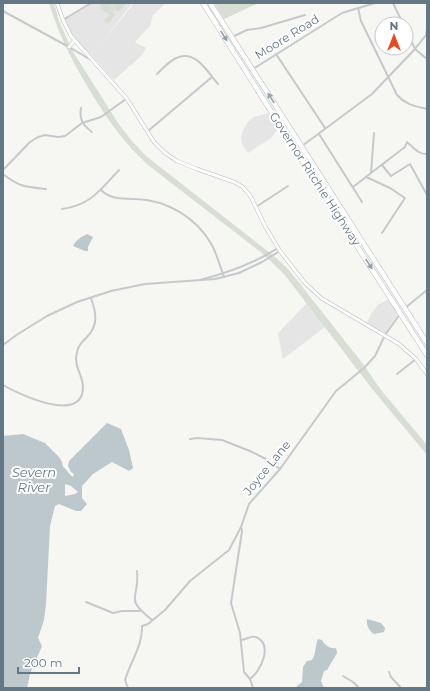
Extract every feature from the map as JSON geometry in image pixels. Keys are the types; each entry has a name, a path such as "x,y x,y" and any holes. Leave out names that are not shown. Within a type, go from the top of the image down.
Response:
{"highway":[{"name":"Governor Ritchie Highway","path":"203,3 427,355"},
{"name":"Governor Ritchie Highway","path":"210,3 427,343"},
{"path":"234,51 239,48"},
{"path":"321,190 328,187"},
{"path":"390,297 400,310 405,308"},
{"path":"401,314 405,313 412,320"}],"street":[{"path":"57,3 63,20 74,41 127,99 147,132 164,152 177,161 234,182 242,187 249,194 265,226 279,249 304,282 316,294 399,344 416,359 427,374"},
{"path":"63,20 91,3"},
{"name":"Moore Road","path":"252,70 342,13 375,3"},
{"path":"393,3 399,16"},
{"path":"358,8 361,21 397,95 402,101 410,105 427,109"},
{"path":"3,11 92,61"},
{"path":"232,37 247,30 261,28 305,15"},
{"path":"302,146 372,94 389,78 415,49 426,35 427,30"},
{"path":"69,47 74,41"},
{"path":"415,49 427,59"},
{"path":"276,54 325,129"},
{"path":"157,74 179,57 189,56 198,61 218,84"},
{"path":"147,132 212,77"},
{"path":"3,170 30,142 38,137 45,135 58,137 64,136 82,123 101,117 127,99"},
{"path":"81,108 80,114 82,123 92,132"},
{"path":"371,173 374,133"},
{"path":"319,134 362,202"},
{"path":"353,187 405,147 407,142 418,152 424,155 427,154"},
{"path":"382,165 391,176 410,164 427,195"},
{"path":"62,209 76,207 86,202 101,190 119,170"},
{"path":"3,174 23,187 46,189"},
{"path":"366,177 390,188 405,198 382,232"},
{"path":"256,207 288,186"},
{"path":"101,190 104,194 114,198 135,199 158,203 172,208 187,217 203,233 212,246 223,276"},
{"path":"3,345 18,334 62,308 111,291 139,285 195,281 239,272 279,249"},
{"path":"223,276 237,269 251,265"},
{"path":"405,308 427,290"},
{"path":"3,385 30,398 60,406 71,405 76,402 82,393 83,387 75,363 76,352 82,342 91,333 96,319 95,308 91,298"},
{"name":"Joyce Lane","path":"128,688 124,680 140,641 142,626 148,624 170,606 183,588 229,550 241,527 249,504 280,469 336,391 364,368 375,356 385,335 401,314"},
{"path":"397,374 416,359"},
{"path":"190,439 197,438 222,440 266,459 280,469"},
{"path":"241,527 242,531 231,598 232,611 241,640 244,672 250,679 253,688"},
{"path":"137,571 138,577 134,597 136,605 140,611 152,620"},
{"path":"86,602 113,613 122,611 140,611"},
{"path":"241,640 251,637 257,638 261,641 264,649 264,660 254,676 250,679"},
{"path":"389,672 401,688"},
{"path":"343,676 359,688"}],"shaded area":[{"path":"49,3 54,3 59,21 72,50 118,123 132,141 146,156 275,257 289,270 363,364 381,390 427,445 427,455 373,390 284,274 263,254 148,165 118,133 93,96 68,51"},
{"path":"91,3 132,3 102,43 134,3 166,3 153,15 150,26 135,42 146,48 140,57 114,80 91,55 99,46 88,57 80,48 63,20"},
{"path":"100,3 108,3 115,10 113,12 115,15 108,24 104,20 110,15 100,8"},
{"path":"109,3 124,3 125,5 118,12"},
{"path":"214,3 260,3 224,19"},
{"path":"269,113 279,128 271,138 248,153 242,144 241,138 243,130 248,122 254,117"},
{"path":"389,299 398,314 385,333 367,323 371,314 378,305"},
{"path":"307,303 325,327 283,359 278,333"}],"water":[{"path":"87,234 93,237 88,247 88,251 73,246 79,239"},
{"name":"Severn River","path":"107,423 121,429 129,450 133,468 129,471 112,462 93,474 82,486 82,498 87,504 81,511 76,511 59,504 55,506 50,526 44,620 38,638 42,646 30,674 27,688 3,688 3,436 23,434 45,443 59,457 63,467 73,477 74,474 68,466 69,461","holes":["65,484 71,486 78,492 65,496"]},
{"path":"367,619 381,623 385,628 384,632 372,633 367,626"},
{"path":"318,639 322,640 329,647 336,648 337,653 327,670 324,671 321,681 324,688 296,688 302,682 303,667 307,661 312,660 313,658"}]}
